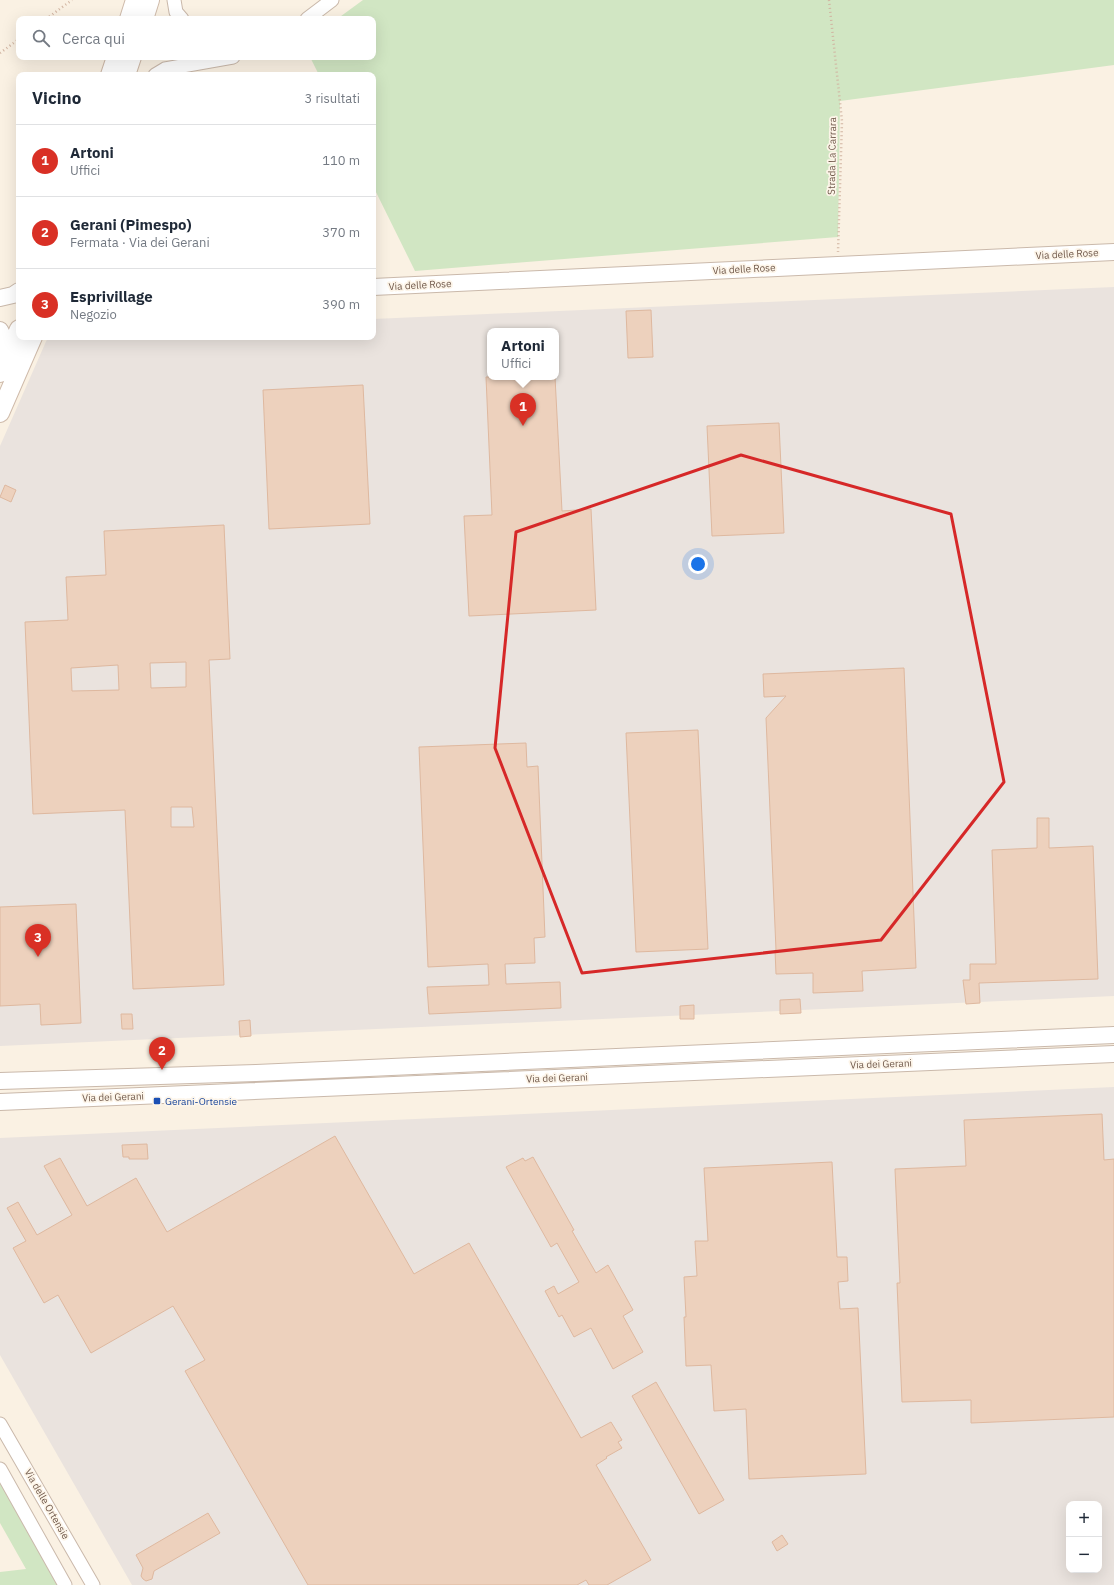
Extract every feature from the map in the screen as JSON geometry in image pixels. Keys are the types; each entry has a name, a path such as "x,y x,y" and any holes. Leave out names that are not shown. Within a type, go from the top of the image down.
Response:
{"main road":[{"path":"130,16 135,0"},
{"path":"145,16 150,0"},
{"path":"111,72 115,60"},
{"path":"127,72 131,60"},
{"path":"0,372 16,336"},
{"path":"0,413 32,340"}],"street":[{"path":"174,0 176,12 179,16"},
{"path":"311,16 332,0"},
{"path":"160,72 165,69 215,60"},
{"name":"Via delle Rose","path":"376,287 1114,252"},
{"path":"0,298 16,293"},
{"path":"0,330 6,342 8,354"},
{"name":"Via dei Gerani","path":"0,1081 264,1072 1114,1036"},
{"name":"Via dei Gerani","path":"0,1102 1114,1054"},
{"name":"Via delle Ortensie","path":"0,1424 93,1585"},
{"path":"0,1469 65,1585"}],"path":[{"path":"50,16 72,0"},
{"name":"Strada La Carrara","path":"829,0 842,121 838,265"},
{"path":"0,53 16,41"}],"highlighted area":[{"path":"741,455 951,514 1004,782 881,940 582,973 495,748 516,532"}],"shaded area":[{"path":"1114,287 1114,996 0,1046 0,446 47,340 376,340 376,319"},
{"path":"1114,1087 1114,1585 132,1585 0,1355 0,1138"}],"green space":[{"path":"363,0 1114,0 1114,65 840,101 838,237 415,271 376,192 376,72 318,72 312,60 376,60 376,16 341,16"},
{"path":"0,1480 60,1585 0,1585 0,1572 26,1569 0,1523"}],"building":[{"path":"651,310 653,357 628,358 626,311"},
{"path":"486,377 487,380 555,380 562,511 591,509 596,610 469,616 464,516 492,515"},
{"path":"363,385 370,524 269,529 263,390"},
{"path":"779,423 784,533 712,536 707,426"},
{"path":"5,485 16,490 11,502 0,497"},
{"path":"224,525 230,659 209,660 224,985 133,989 125,810 33,814 25,622 68,620 66,577 106,575 104,531","holes":["186,662 186,687 151,688 150,663","118,665 119,690 72,691 71,668","171,807 192,807 194,827 171,827"]},
{"path":"904,668 916,968 862,971 863,991 813,993 813,973 776,974 766,718 786,696 764,697 763,674"},
{"path":"698,730 708,949 636,952 626,733"},
{"path":"526,743 527,767 538,766 545,937 534,938 535,963 505,964 506,984 560,982 561,1008 429,1014 427,987 489,985 488,964 428,967 419,747"},
{"path":"1037,818 1049,818 1049,848 1093,846 1098,979 979,983 980,1003 966,1004 963,980 970,980 970,964 996,964 992,850 1037,848"},
{"path":"76,904 81,1023 41,1025 40,1004 0,1006 0,907"},
{"path":"800,999 801,1013 780,1014 780,1000"},
{"path":"694,1005 694,1019 680,1019 680,1006"},
{"path":"121,1014 132,1014 133,1029 122,1029"},
{"path":"250,1020 251,1036 240,1037 239,1021"},
{"path":"1102,1114 1104,1160 1114,1159 1114,1417 971,1423 971,1400 902,1402 897,1283 900,1283 895,1169 966,1166 964,1120"},
{"path":"335,1136 414,1274 469,1243 581,1438 611,1422 622,1440 618,1442 622,1448 606,1457 607,1458 596,1465 651,1560 607,1585 589,1585 586,1580 577,1585 308,1585 185,1371 205,1360 173,1306 91,1353 58,1295 44,1303 13,1248 26,1241 7,1208 18,1202 37,1235 72,1215 44,1166 60,1158 87,1206 136,1178 167,1232"},
{"path":"147,1144 148,1159 129,1159 129,1157 123,1157 122,1145"},
{"path":"533,1157 596,1273 608,1265 633,1310 623,1316 643,1352 613,1369 591,1328 574,1337 562,1315 559,1317 545,1291 554,1286 558,1294 579,1282 557,1243 551,1247 506,1167 523,1158 525,1161"},
{"path":"832,1162 837,1257 847,1257 848,1281 838,1282 840,1309 858,1308 866,1474 749,1479 746,1409 714,1411 711,1365 686,1366 684,1277 697,1276 695,1241 708,1241 704,1168"},
{"path":"656,1382 724,1500 699,1514 632,1396"},
{"path":"208,1513 220,1533 154,1571 152,1579 146,1581 143,1579 141,1576 143,1568 136,1555"},
{"path":"782,1535 788,1544 777,1551 772,1542"}],"place":[{"name":"Artoni","path":"523,426"},
{"name":"Esprivillage","path":"38,957"},
{"name":"Gerani (Pimespo)","path":"162,1070"},
{"name":"Gerani-Ortensie","path":"157,1101"}]}
